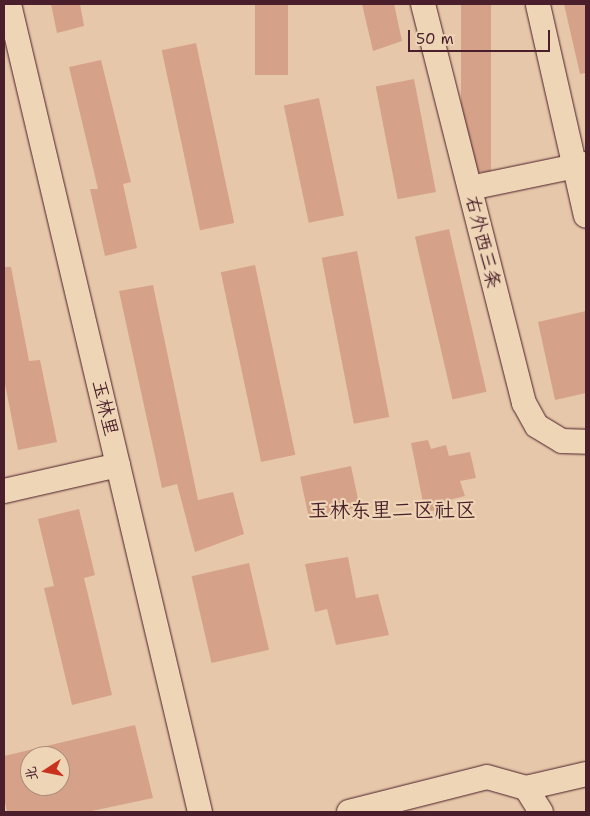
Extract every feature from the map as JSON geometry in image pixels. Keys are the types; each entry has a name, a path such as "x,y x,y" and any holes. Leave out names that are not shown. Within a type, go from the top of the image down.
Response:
{"street":[{"name":"玉林里","path":"9,4 200,812"},
{"name":"右外西三条","path":"423,4 524,403 537,426 562,441 586,442"},
{"path":"538,5 580,165 586,216"},
{"path":"470,188 580,165"},
{"path":"4,490 118,465"},
{"path":"349,812 487,777 526,788 586,774"},
{"path":"526,788 540,812"}],"building":[{"path":"51,4 80,4 84,26 57,33"},
{"path":"255,4 288,4 288,75 255,75"},
{"path":"362,4 394,4 402,41 373,51"},
{"path":"461,4 491,4 491,172 461,172"},
{"path":"564,4 586,4 586,73 580,74"},
{"path":"196,43 234,223 200,230 162,50"},
{"path":"101,60 131,182 123,184 137,248 105,256 90,189 98,189 69,67"},
{"path":"414,79 436,192 398,199 376,86"},
{"path":"319,98 344,215 309,223 284,105"},
{"path":"449,229 487,392 452,400 415,237"},
{"path":"357,251 389,417 354,424 322,258"},
{"path":"255,265 295,455 261,462 221,272"},
{"path":"4,267 11,267 29,361 40,360 57,442 18,450 4,379"},
{"path":"153,285 198,500 233,492 244,534 195,552 177,484 162,488 119,291"},
{"path":"586,311 586,393 555,400 538,322"},
{"path":"428,440 431,449 446,445 449,456 470,452 476,478 460,481 465,496 449,500 450,508 425,512 411,443"},
{"path":"351,466 360,507 309,518 300,477"},
{"path":"79,509 95,575 84,578 112,695 72,705 44,588 54,586 38,519"},
{"path":"348,557 356,598 378,594 389,635 336,645 327,609 315,612 305,564"},
{"path":"249,563 269,650 212,663 192,576"},
{"path":"135,725 153,798 87,812 7,812 4,798 4,756 20,752 20,796 70,796 70,746 46,746"}],"district":[{"name":"玉林东里二区社区","path":"392,510"}]}
